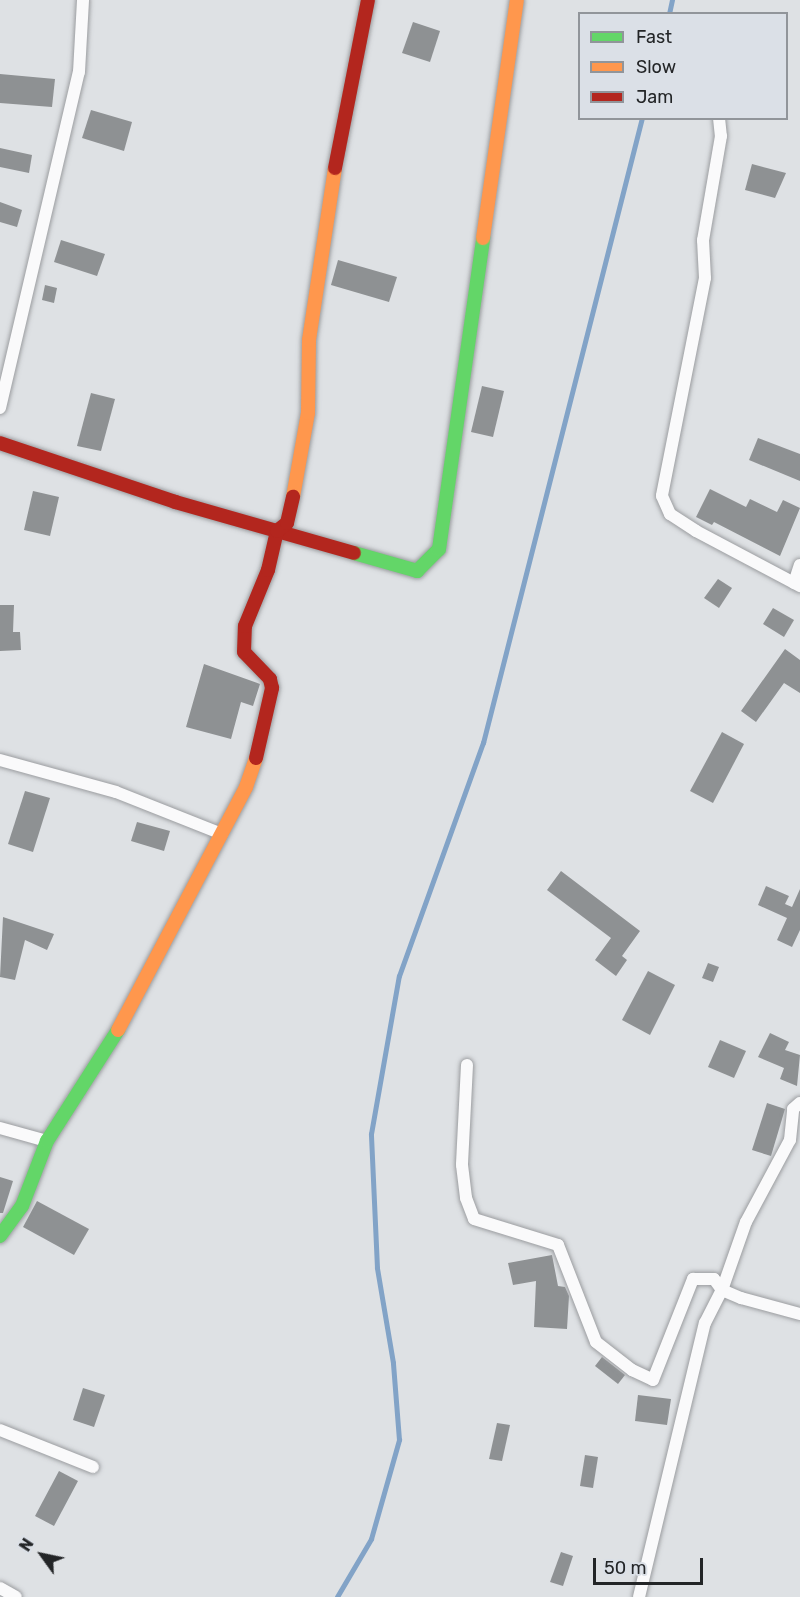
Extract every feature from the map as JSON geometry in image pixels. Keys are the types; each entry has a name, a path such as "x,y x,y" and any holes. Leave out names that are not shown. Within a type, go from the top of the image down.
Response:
{"street":[{"path":"0,408 77,83 83,0"},
{"path":"0,1236 22,1206 47,1141 102,1060 246,787 270,707 270,679 242,646 245,626 268,570 277,531 287,523 300,469 313,317 340,139 368,0"},
{"path":"0,443 120,486 417,572 439,549 517,0"},
{"path":"719,120 721,136 703,240 705,278 662,496 670,514 797,585 800,565"},
{"path":"0,760 116,792 222,834"},
{"path":"467,1065 462,1165 466,1198 474,1218 558,1245 596,1342 632,1370 653,1380 693,1278 714,1279 722,1290 800,1314"},
{"path":"639,1597 702,1331 709,1311 722,1290 746,1222 790,1140 793,1109 800,1103"},
{"path":"0,1128 47,1141"},
{"path":"0,1430 93,1467"},
{"path":"0,1588 16,1597"}],"building":[{"path":"413,22 440,31 430,62 402,53"},
{"path":"0,74 55,79 52,107 0,103"},
{"path":"91,110 132,122 124,151 82,138"},
{"path":"0,148 32,155 29,173 0,167"},
{"path":"752,164 786,173 775,198 745,190"},
{"path":"0,202 22,210 17,227 0,222"},
{"path":"61,240 105,254 97,276 54,262"},
{"path":"338,260 397,277 389,302 331,285"},
{"path":"45,285 57,288 54,303 42,300"},
{"path":"482,386 504,391 493,437 471,432"},
{"path":"91,393 115,399 101,451 77,446"},
{"path":"758,438 800,454 800,481 749,460"},
{"path":"710,489 746,507 750,499 777,512 783,500 800,508 780,556 714,522 712,525 696,517"},
{"path":"33,491 59,497 50,536 24,530"},
{"path":"718,579 732,588 719,608 704,598"},
{"path":"0,605 14,605 13,632 20,632 21,650 0,651"},
{"path":"773,608 794,620 784,637 763,624"},
{"path":"785,649 800,660 800,693 784,683 756,722 741,711"},
{"path":"204,664 260,684 253,706 241,702 231,739 186,727"},
{"path":"722,732 744,744 713,803 690,791"},
{"path":"25,791 50,798 33,852 8,844"},
{"path":"137,822 170,831 164,851 131,841"},
{"path":"561,871 640,931 622,956 627,960 616,976 595,960 611,938 547,890"},
{"path":"766,886 789,896 785,904 792,907 800,889 800,930 792,947 777,940 787,918 758,905"},
{"path":"3,917 54,934 47,950 25,940 15,980 0,977"},
{"path":"708,963 719,967 713,982 702,978"},
{"path":"648,971 675,985 650,1035 622,1020"},
{"path":"770,1033 789,1042 785,1050 800,1055 797,1086 780,1079 784,1068 758,1057"},
{"path":"720,1040 746,1051 734,1078 708,1067"},
{"path":"767,1103 785,1109 771,1156 752,1150"},
{"path":"0,1177 13,1181 3,1213 0,1213"},
{"path":"37,1201 89,1229 74,1255 23,1227"},
{"path":"552,1255 558,1286 565,1287 569,1296 567,1329 534,1327 536,1281 513,1285 508,1263"},
{"path":"602,1357 625,1375 618,1384 595,1366"},
{"path":"83,1388 105,1395 94,1427 73,1420"},
{"path":"638,1395 671,1399 667,1425 635,1421"},
{"path":"497,1423 510,1425 502,1461 489,1459"},
{"path":"585,1455 598,1457 593,1488 580,1486"},
{"path":"59,1471 78,1481 54,1526 35,1516"},
{"path":"561,1552 573,1556 563,1586 550,1582"}],"waterway":[{"path":"669,12 672,0"},
{"path":"337,1597 371,1539 399,1440 393,1363 377,1268 371,1134 399,976 483,743 641,120"}],"traffic: fast":[{"path":"354,553 417,571 439,549 483,238"},
{"path":"0,1236 22,1206 47,1141 118,1030"}],"traffic: slow":[{"path":"483,238 517,0"},
{"path":"293,497 308,413 309,340 335,168"},
{"path":"118,1030 246,787 256,758"}],"traffic: jam":[{"path":"335,168 368,0"},
{"path":"0,443 175,502 354,553"},
{"path":"256,758 272,688 270,679 244,652 245,626 268,570 277,531 287,523 293,497"}]}
